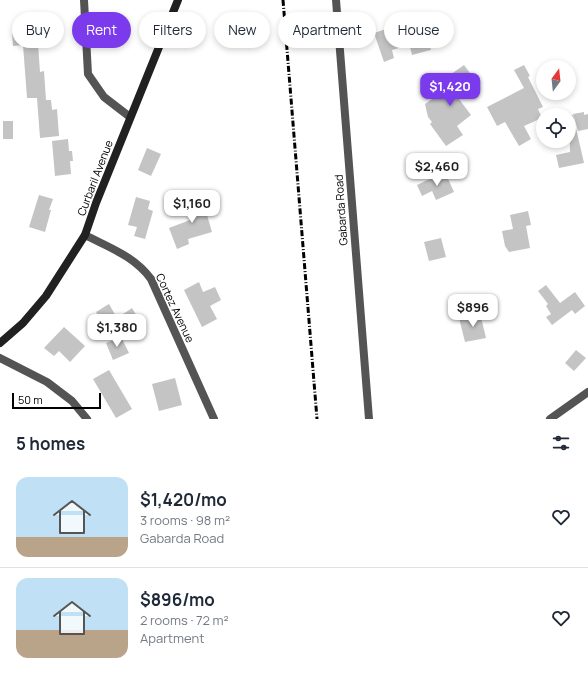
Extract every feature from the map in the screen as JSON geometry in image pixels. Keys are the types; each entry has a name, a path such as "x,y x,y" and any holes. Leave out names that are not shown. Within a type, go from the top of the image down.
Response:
{"street":[{"path":"84,0 88,74 104,97 130,117"},
{"name":"Curbaril Avenue","path":"0,343 23,323 46,296 85,235 130,117 178,0"},
{"name":"Gabarda Road","path":"336,0 369,419"},
{"name":"Cortez Avenue","path":"85,235 127,256 143,268 151,279 214,419"},
{"path":"0,358 47,382 72,401 87,419"},
{"path":"550,419 588,392"}],"building":[{"path":"384,30 384,48 399,48 392,50 394,58 384,62 376,39 376,32"},
{"path":"23,48 38,48 40,72 44,71 46,100 51,100 52,110 57,109 59,136 40,138 37,98 27,98"},
{"path":"410,48 430,48 431,50 412,55"},
{"path":"464,65 476,81 456,95 471,115 457,126 463,135 446,146 430,124 432,122 428,117 425,104 449,87 444,79"},
{"path":"524,65 536,93 536,100 540,100 543,107 536,108 536,121 524,126 531,139 519,146 505,122 497,126 487,107 524,88 514,70"},
{"path":"584,112 584,115 588,114 588,129 578,131 576,124 576,113"},
{"path":"3,121 13,121 13,139 3,139"},
{"path":"576,128 584,163 559,168 556,155 570,152 570,148 576,148"},
{"path":"68,139 69,151 72,151 73,161 70,161 71,174 55,176 52,141"},
{"path":"147,148 161,154 151,176 138,170"},
{"path":"445,172 454,192 436,200 432,191 422,196 417,185"},
{"path":"39,195 53,199 49,210 51,210 45,232 29,227"},
{"path":"136,197 150,201 148,209 153,211 145,239 134,236 137,227 128,225"},
{"path":"205,197 207,207 205,208 212,232 188,239 189,244 177,249 169,228 190,220 187,202 196,201 195,199"},
{"path":"528,211 531,225 526,226 530,248 509,252 505,246 502,231 513,229 510,215"},
{"path":"441,238 446,257 429,261 424,242"},
{"path":"199,282 203,292 215,287 221,300 210,306 217,319 202,327 184,290"},
{"path":"546,285 560,303 575,292 585,306 575,314 572,310 552,325 546,317 551,314 546,306 548,304 538,291"},
{"path":"109,304 117,318 132,308 141,323 114,340 96,312"},
{"path":"480,313 486,338 465,342 459,318"},
{"path":"64,327 85,346 70,362 59,351 54,356 44,348"},
{"path":"121,337 129,353 113,360 106,343"},
{"path":"576,350 586,358 574,371 565,363"},
{"path":"109,370 132,409 116,418 93,379"},
{"path":"175,378 182,405 159,411 152,384"}],"railway":[{"path":"283,0 317,419"}]}
